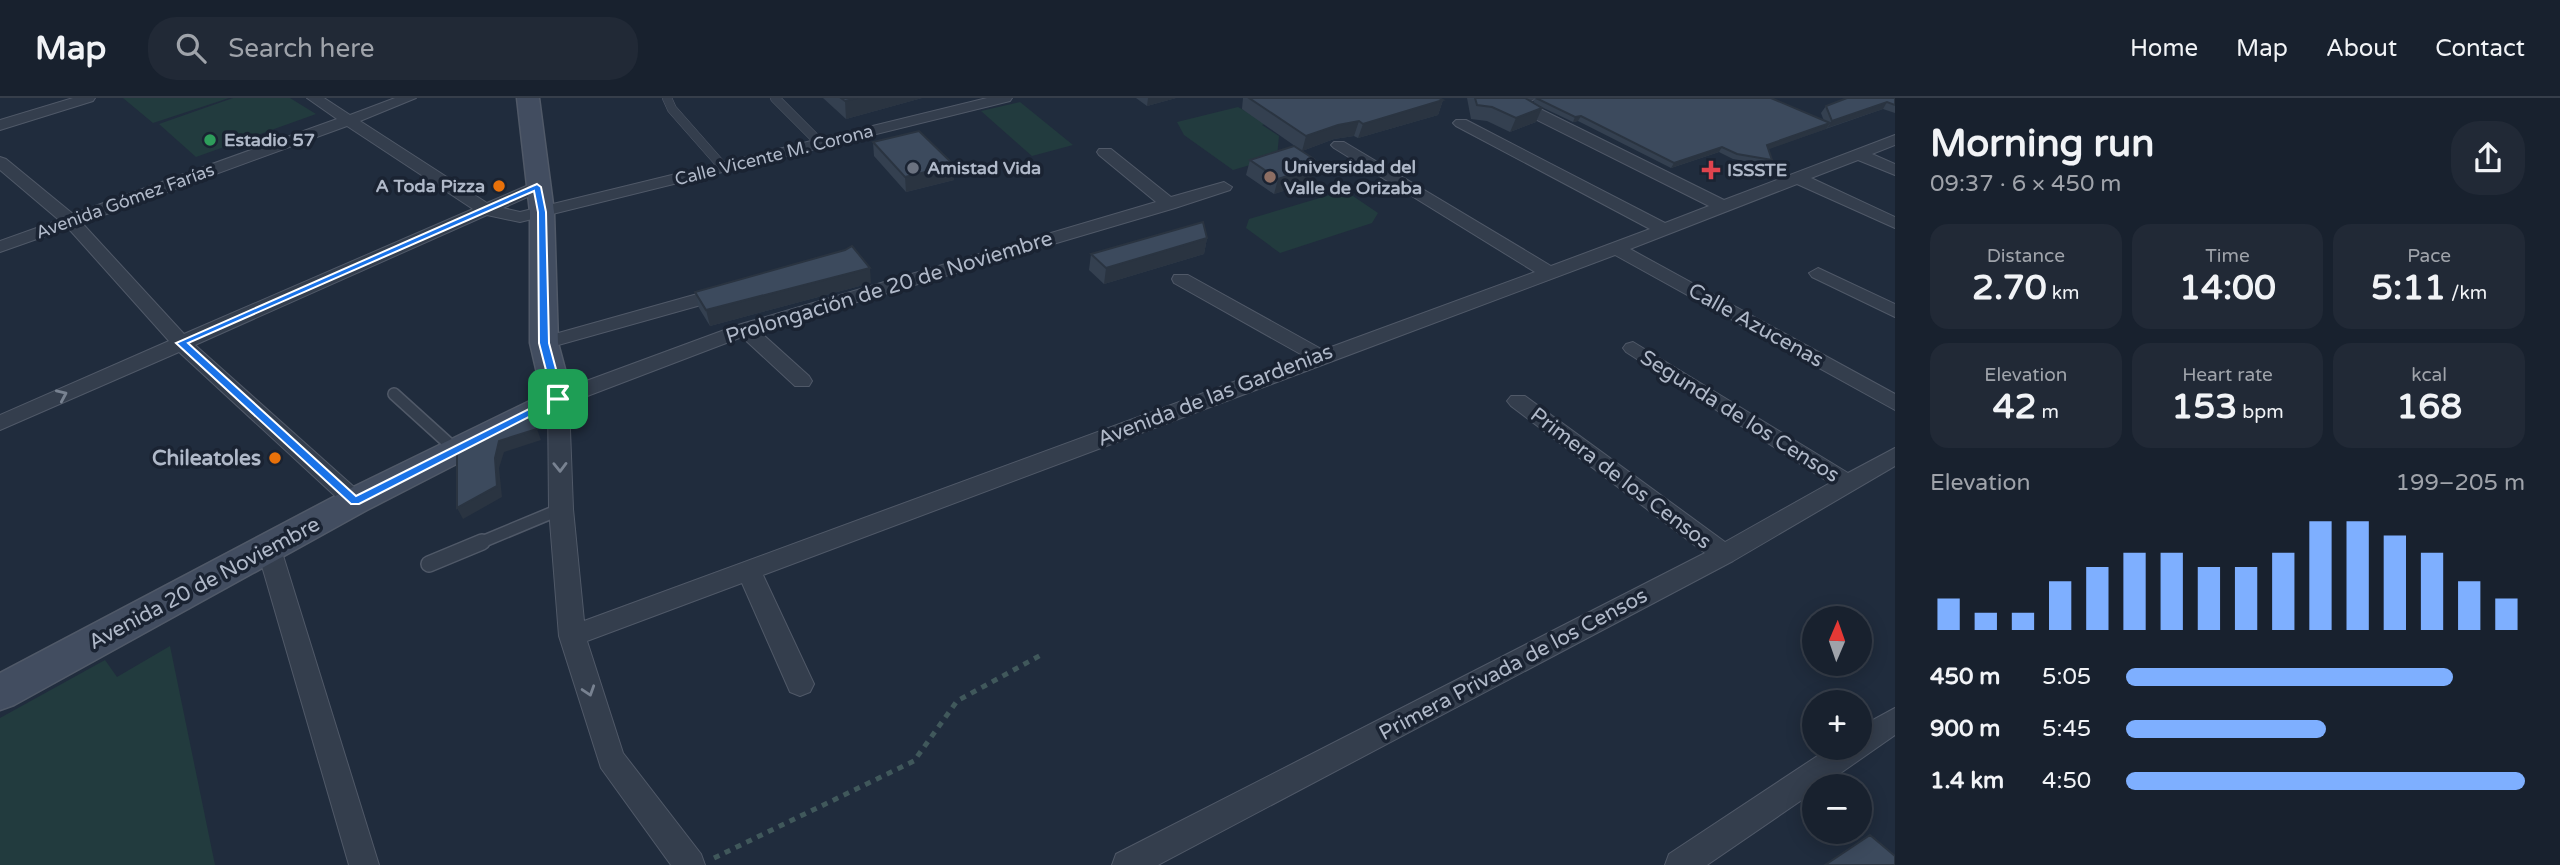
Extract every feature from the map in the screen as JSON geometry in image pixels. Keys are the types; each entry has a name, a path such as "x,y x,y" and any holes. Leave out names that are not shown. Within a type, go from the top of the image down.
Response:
{"street":[{"path":"0,125 88,98"},
{"path":"314,98 486,210 520,218 540,199"},
{"name":"Avenida Gómez Farías","path":"0,247 409,98"},
{"path":"528,98 540,199 544,343 558,399 561,509 572,636 611,759 690,865"},
{"name":"Calle Vicente M. Corona","path":"540,199 723,167 1005,98"},
{"path":"1528,98 1520,104 1524,108 1721,206"},
{"path":"1461,123 1664,229"},
{"name":"Avenida de las Gardenias","path":"572,636 1616,247 1895,140"},
{"path":"1339,145 1546,271"},
{"path":"1105,152 1168,204"},
{"path":"1857,154 1895,170"},
{"path":"0,162 71,221 181,343 355,501"},
{"path":"1796,177 1895,223"},
{"name":"Prolongación de 20 de Noviembre","path":"558,399 745,329 1224,187"},
{"path":"0,423 486,210 540,199"},
{"name":"Calle Azucenas","path":"1616,247 1895,403"},
{"path":"1818,273 1895,311"},
{"path":"1181,279 1319,356"},
{"path":"544,343 746,286"},
{"path":"745,329 802,381"},
{"name":"Segunda de los Censos","path":"1633,348 1847,483"},
{"name":"Avenida 20 de Noviembre","path":"0,693 355,501 558,399"},
{"name":"Primera de los Censos","path":"1518,401 1724,554"},
{"name":"Primera Privada de los Censos","path":"1127,865 1724,554 1895,456"},
{"path":"270,549 364,865"},
{"path":"748,570 800,684"},
{"path":"1872,735 1895,720"},
{"path":"1680,865 1836,760"}],"lane":[{"path":"667,98 672,108 723,167"},
{"path":"775,98 820,143"},
{"path":"394,394 457,452"},
{"path":"429,564 561,509"}],"path":[{"path":"701,865 914,761 957,701 1041,655"}],"green space":[{"path":"123,98 229,98 153,123"},
{"name":"Estadio 57","path":"233,98 290,98 316,114 196,157 159,124"},
{"path":"1020,102 1073,145 1032,156 981,111"},
{"path":"1238,107 1247,112 1283,119 1262,125 1279,136 1277,157 1233,170 1184,135 1177,122"},
{"path":"1340,192 1350,194 1378,213 1372,223 1280,253 1246,228 1249,219"},
{"path":"170,646 215,865 0,865 0,718 105,660 117,677"}],"building":[{"path":"1249,98 1443,100 1363,124 1359,121 1338,125 1306,136"},
{"path":"1475,98 1525,98 1542,108 1516,118 1492,107 1477,105"},
{"path":"1536,98 1771,98 1830,123 1767,145 1772,160 1737,154 1722,147 1674,163 1581,116 1575,117"},
{"path":"1847,98 1895,98 1895,105 1887,102 1832,121 1826,106"},
{"path":"919,131 954,165 905,177 873,142"},
{"path":"1294,146 1314,159 1306,162 1315,167 1278,179 1250,160"},
{"path":"1203,222 1207,238 1106,268 1091,254"},
{"path":"852,246 870,268 706,310 695,292 845,250"},
{"path":"532,415 537,429 499,441 495,458 497,486 457,508 457,453"},
{"path":"1872,837 1895,856 1895,865 1825,865 1856,844 1872,844"}],"place":[{"name":"Estadio 57","path":"210,140"},
{"name":"Amistad Vida","path":"913,168"},
{"name":"ISSSTE","path":"1711,170"},
{"name":"Universidad del Valle de Orizaba","path":"1270,177"},
{"name":"A Toda Pizza","path":"499,186"},
{"name":"Chileatoles","path":"275,458"}],"route":[{"path":"537,187 542,212 544,343 558,399 355,501 181,343 537,187"}]}
